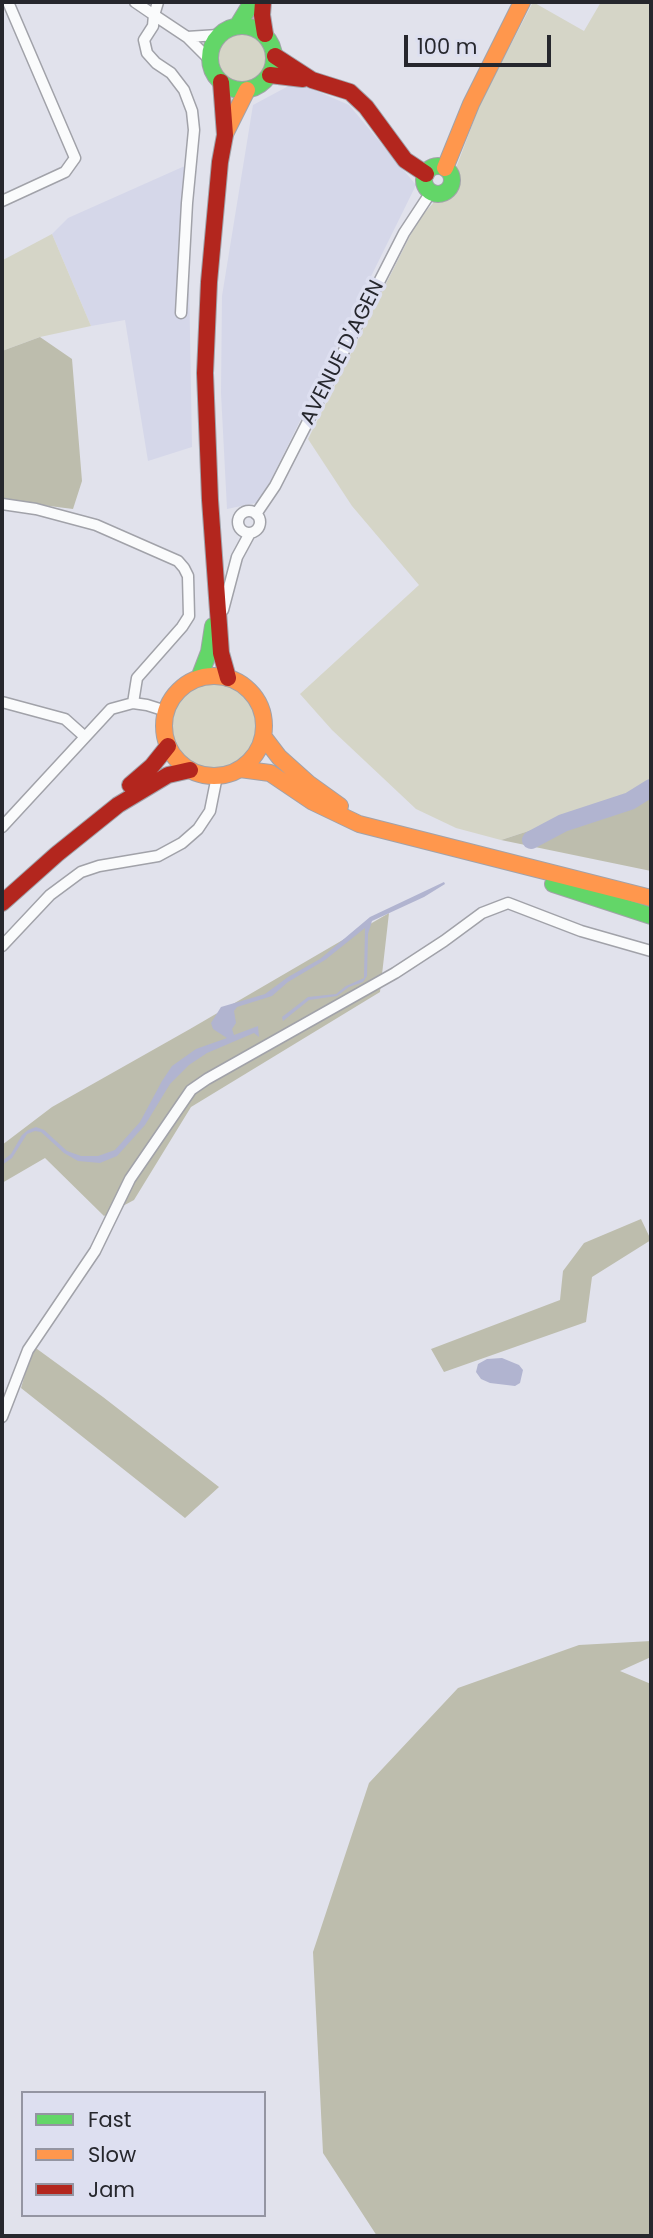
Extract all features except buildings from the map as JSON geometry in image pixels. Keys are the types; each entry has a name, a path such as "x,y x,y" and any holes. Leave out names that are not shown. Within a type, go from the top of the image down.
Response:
{"main road":[{"path":"228,678 222,653 210,500 205,373 209,282 225,135 224,103 220,82 211,69 210,51 218,36 238,25 252,2"},
{"path":"220,82 237,90 247,90 256,88 270,75 275,57 265,34 263,2"},
{"path":"445,168 471,104 522,2"},
{"path":"238,25 257,29 265,34"},
{"path":"275,57 312,80"},
{"path":"270,75 312,80 350,92 366,107 405,160 426,174"},
{"path":"225,135 247,90"},
{"path":"426,174 436,167 445,168"},
{"path":"426,174 425,186 431,192 443,193 452,180 445,168"},
{"path":"199,678 209,652 218,595"},
{"path":"199,678 228,678 251,692 260,705 264,720 263,736 259,749 240,769 217,776 203,775 190,770 177,760 168,746 164,735 166,711 177,692 199,678"},
{"path":"263,736 279,757 308,783 339,805 397,833"},
{"path":"2,888 45,850 140,777 168,746"},
{"path":"240,769 270,773 335,814 359,824 651,898"},
{"path":"2,904 57,854 138,791 168,775 190,770"},
{"path":"457,850 651,916"}],"street":[{"path":"2,201 65,172 75,158 8,2"},
{"path":"135,2 187,37 210,60"},
{"path":"158,2 153,15 153,26 144,40 147,53 171,73 184,90 192,111 194,130 181,313"},
{"path":"187,37 218,36"},
{"name":"AVENUE D'AGEN","path":"256,514 275,486 404,233 431,192"},
{"path":"2,504 36,509 96,525 178,561 184,568 188,576 189,616 137,678 134,703"},
{"path":"220,623 237,557 250,533 259,527 260,520 256,514 247,511 240,517 239,526 250,533"},
{"path":"2,702 65,719 85,736"},
{"path":"2,827 111,709 134,703 166,711"},
{"path":"2,946 50,895 80,872 99,866 145,859 172,850 205,820 210,811 217,776"},
{"path":"2,1417 28,1350 95,1251 130,1179 191,1090 395,973 482,913 508,903 581,931 651,951"}],"shaded area":[{"path":"533,2 584,31 601,2 651,2 651,786 593,810 501,840 456,828 416,809 332,730 300,694 419,585 352,506 308,439 418,220 435,201 448,198 459,181 456,168 480,104"},
{"path":"242,32 252,34 260,40 266,48 266,68 260,76 252,82 242,84 232,82 224,76 218,68 216,58 218,48 224,40 232,34"},
{"path":"296,82 349,105 416,185 260,502 227,509 221,393 222,296 253,105"},
{"path":"187,165 192,447 148,461 125,320 91,326 52,234 68,218"},
{"path":"52,234 91,326 40,337 2,351 3,260"},
{"path":"206,684 222,684 238,691 249,702 256,718 253,742 244,756 222,768 206,768 190,761 179,750 172,734 172,718 179,702 190,691"},
{"path":"444,882 445,884 424,897 372,921 368,934 367,976 363,982 349,987 337,996 309,1000 283,1021 282,1017 308,997 336,994 364,978 365,928 325,960 288,982 272,996 237,1007 234,1011 236,1023 232,1029 234,1035 258,1026 259,1037 254,1033 207,1053 189,1065 170,1084 145,1125 117,1156 100,1163 78,1161 64,1153 41,1132 35,1131 27,1134 12,1158 2,1165 2,1161 11,1154 22,1135 36,1127 44,1130 67,1151 81,1156 98,1156 115,1150 140,1122 172,1066 196,1049 227,1038 213,1029 211,1023 221,1007 265,994 320,959 370,917"},
{"path":"502,1358 519,1365 523,1370 520,1383 515,1386 490,1383 481,1379 476,1372 478,1364 487,1359"}],"green space":[{"path":"40,337 72,359 82,481 73,509 2,500 2,351"},
{"path":"651,786 651,871 501,840 593,810"},
{"path":"389,913 380,992 191,1107 134,1200 104,1216 45,1158 2,1183 2,1145 52,1107"},
{"path":"641,1219 651,1240 592,1277 586,1322 444,1372 431,1349 560,1300 563,1271 584,1243"},
{"path":"33,1346 219,1487 185,1518 21,1388"},
{"path":"651,1641 651,1657 620,1671 651,1684 651,2236 377,2236 323,2153 313,1952 369,1783 458,1688 579,1645"}],"waterway":[{"path":"531,840 563,823 630,801 651,788"}],"traffic: fast":[{"path":"238,25 252,2"},
{"path":"236,26 248,26 265,35 272,46 274,58 272,70 265,81 248,90 236,90 224,85 215,76 210,64 210,52 215,40 224,31 236,26"},
{"path":"438,166 448,170 452,180 448,190 438,194 428,190 424,180 428,170 438,166"},
{"path":"199,678 209,652 213,626"},
{"path":"553,884 651,916"}],"traffic: slow":[{"path":"445,168 471,104 522,2"},
{"path":"226,132 247,90"},
{"path":"214,676 242,684 256,698 264,726 256,754 242,768 214,776 186,768 172,754 164,726 172,698 186,684 214,676"},
{"path":"263,736 279,757 308,783 340,806"},
{"path":"240,769 270,773 313,802 359,824 651,898"}],"traffic: jam":[{"path":"263,2 265,34"},
{"path":"275,56 312,80 350,92 366,107 405,160 426,174"},
{"path":"270,75 303,79"},
{"path":"221,82 225,135 209,282 205,373 210,500 221,653 228,678"},
{"path":"130,785 152,766 168,746"},
{"path":"2,903 118,805 168,775 190,770"}]}
